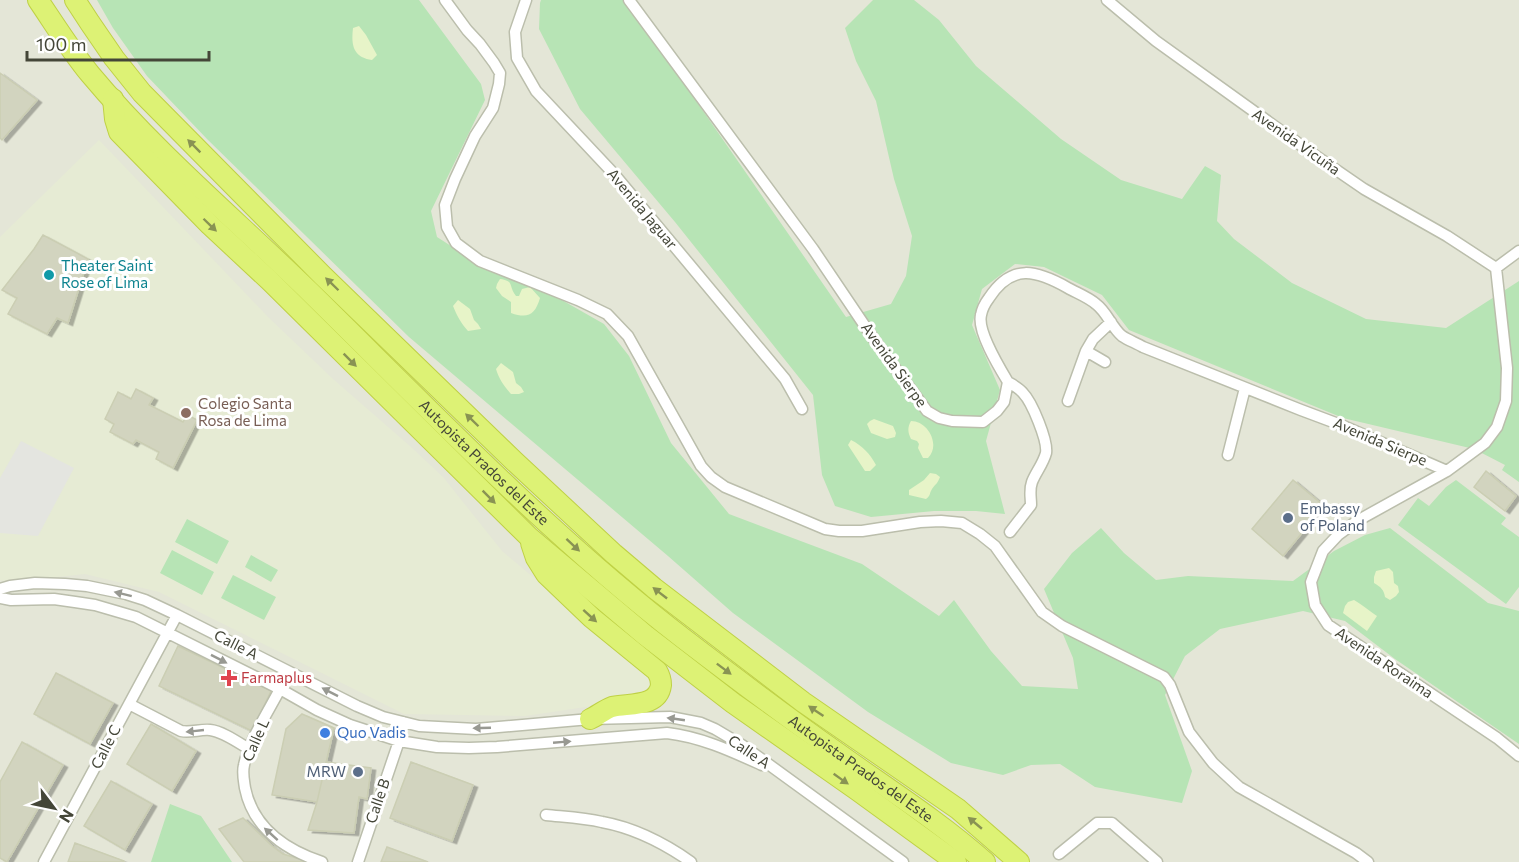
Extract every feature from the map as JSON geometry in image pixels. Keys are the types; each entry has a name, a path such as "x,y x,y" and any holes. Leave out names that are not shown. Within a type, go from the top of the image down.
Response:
{"highway":[{"name":"Autopista Prados del Este","path":"38,0 72,51 134,123 499,477 602,572 794,722 937,823 985,862"},
{"name":"Autopista Prados del Este","path":"75,0 108,49 142,93 323,276 614,554 654,588 803,702 958,809 1019,862"},
{"path":"113,99 119,132 210,225 269,280 530,538 645,635 732,703 956,862"},
{"path":"530,538 536,558 546,574 592,618 657,671 660,676 659,692 650,700 610,708 590,719"}],"street":[{"path":"445,0 495,63 500,73 493,108 475,136 445,205 447,227 456,243 480,261 607,314 628,336 701,465 711,477 725,487 825,529 862,531 942,521 962,523 980,534 995,546 1041,612 1062,626 1164,676 1170,685 1189,732 1213,763 1239,787 1368,862"},
{"name":"Avenida Jaguar","path":"526,0 515,32 517,58 536,92 614,174 785,379 802,409"},
{"name":"Avenida Sierpe","path":"629,0 813,249 873,338 927,411 939,418 952,421 983,422 1004,402 1008,382 980,327 981,314 998,285 1013,276 1027,272 1053,279 1097,304 1121,335 1143,347 1341,425 1447,471"},
{"name":"Avenida Vicuña","path":"1107,0 1156,41 1316,156 1364,189 1447,236 1496,268"},
{"path":"1496,268 1519,251"},
{"name":"Avenida Roraima","path":"1496,268 1507,368 1506,401 1497,427 1485,443 1447,471 1357,520 1338,535 1323,552 1311,582 1315,605 1328,625 1497,738 1519,756"},
{"path":"1068,401 1086,351 1093,339 1111,322"},
{"path":"1086,351 1106,362"},
{"path":"1008,382 1022,391 1028,399 1047,446 1042,463 1031,483 1031,505 1010,532"},
{"path":"1228,455 1245,388"},
{"name":"Calle A","path":"0,589 35,583 65,584 87,586 145,600 357,706 383,717 419,726 476,729 590,719 670,717 701,723 715,729 782,774"},
{"name":"Calle A","path":"0,598 54,599 95,605 136,616 317,710 350,725 399,741 437,747 468,748 667,733 684,735 721,746 782,774"},
{"name":"Calle C","path":"45,862 177,615"},
{"name":"Calle L","path":"280,689 249,748 243,766 247,796 254,813 264,827 279,841 322,862"},
{"path":"129,704 182,731 189,733 214,731 249,748"},
{"name":"Calle B","path":"358,862 399,741 403,722"},
{"path":"782,774 903,862"},
{"path":"546,815 602,822 628,829 671,848 691,862"},
{"path":"1059,854 1098,823 1112,823 1157,862"}],"shaded area":[{"path":"0,0 1519,0 1519,862 0,862"},
{"path":"97,0 419,0 481,84 485,100 431,211 437,237 479,264 546,291 604,324 629,356 671,443 729,514 862,564 939,616 954,600 991,651 1022,686 1078,689 1073,658 1044,589 1072,553 1101,528 1124,553 1156,580 1188,576 1293,581 1334,551 1365,535 1390,528 1488,603 1519,611 1519,744 1395,659 1345,621 1303,611 1220,629 1185,656 1165,695 1192,771 1182,803 1095,787 1060,764 1031,765 1003,775 951,763 868,712 733,613 409,337 207,139 147,76 113,28"},
{"path":"541,0 626,0 846,317 891,304 906,276 912,236 894,179 876,101 856,61 845,28 873,0 914,0 939,20 976,66 1061,139 1121,180 1182,199 1205,166 1221,175 1217,221 1234,239 1292,283 1366,319 1446,328 1519,281 1519,482 1502,470 1505,465 1474,449 1343,418 1129,330 1102,295 1044,267 1015,264 982,289 972,325 1000,390 986,441 1005,514 934,511 871,517 835,506 822,475 813,395 675,222 580,109 539,29"},
{"name":"Colegio Santa Rosa de Lima","path":"99,140 268,317 333,379 443,477 502,551 635,663 653,684 646,698 525,716 404,714 159,592 85,574 12,582 0,580 0,237"},
{"path":"21,441 74,468 38,536 0,533 0,478"},
{"path":"1456,480 1506,518 1501,524 1519,537 1519,587 1506,604 1398,525 1418,498 1429,506 1446,487"},
{"path":"187,519 229,541 217,564 175,542"},
{"path":"172,550 214,572 202,595 160,573"},
{"path":"251,555 278,570 271,582 245,567"},
{"path":"233,575 276,597 264,620 221,598"},
{"path":"170,804 201,816 232,862 151,862"}],"sand":[{"path":"359,26 377,55 372,60 357,53 353,45 353,28"},
{"path":"500,279 510,283 516,296 519,296 522,289 530,287 540,298 533,312 522,316 511,313 511,302 496,288"},
{"path":"458,300 470,309 481,329 468,331 453,306"},
{"path":"501,363 513,372 516,383 524,392 511,394 506,388 496,369"},
{"path":"874,419 893,426 895,437 887,439 871,433 867,424"},
{"path":"911,421 923,425 931,435 933,447 928,458 923,458 918,448 919,444 910,437 908,428"},
{"path":"851,440 863,448 874,461 876,465 870,471 865,471 848,445"},
{"path":"930,473 940,477 928,498 909,495 909,490"},
{"path":"1389,568 1393,572 1394,583 1398,586 1399,592 1390,600 1374,583 1376,571"},
{"path":"1354,600 1377,616 1367,631 1343,613 1348,602"}],"building":[{"path":"0,73 37,100 2,140 0,138"},
{"name":"Theater Saint Rose of Lima","path":"43,235 88,259 68,323 57,318 47,334 8,314 17,298 2,290"},
{"path":"136,389 153,398 149,405 183,422 187,415 197,420 173,468 156,459 159,452 136,440 133,444 110,432 114,424 105,419 118,392 131,399"},
{"path":"1486,471 1516,496 1505,511 1474,487"},
{"name":"Embassy of Poland","path":"1293,480 1324,506 1283,556 1252,529"},
{"path":"178,646 271,691 252,731 159,686"},
{"path":"56,673 113,703 90,744 34,714"},
{"path":"302,714 334,728 317,802 272,795 286,729"},
{"path":"151,724 196,751 172,791 127,764"},
{"path":"22,742 63,765 7,862 0,858 0,782"},
{"path":"326,762 371,768 367,799 359,797 354,833 308,830"},
{"path":"411,762 473,785 452,841 390,818"},
{"path":"111,781 152,804 125,850 84,826"},
{"path":"243,818 283,854 310,862 244,862 219,829"},
{"path":"75,843 124,861 124,862 68,862"},
{"path":"387,847 428,862 381,862"}],"place":[{"name":"Theater Saint Rose of Lima","path":"49,275"},
{"name":"Colegio Santa Rosa de Lima","path":"186,413"},
{"name":"Embassy of Poland","path":"1288,518"},
{"name":"Farmaplus","path":"229,678"},
{"name":"Quo Vadis","path":"325,733"},
{"name":"MRW","path":"358,772"}]}
